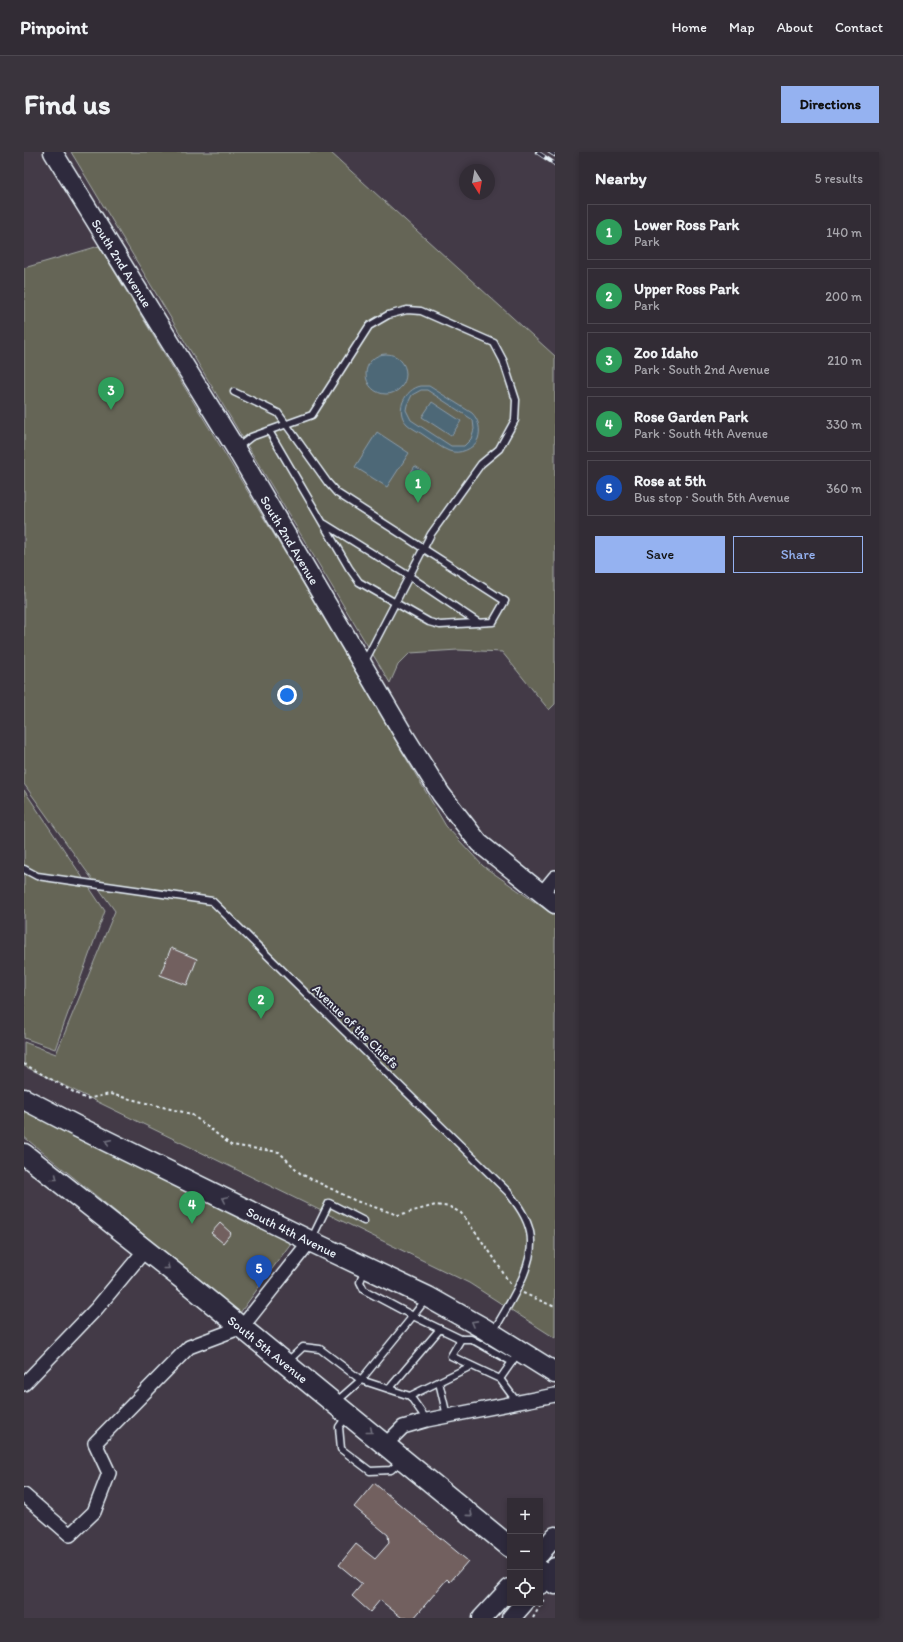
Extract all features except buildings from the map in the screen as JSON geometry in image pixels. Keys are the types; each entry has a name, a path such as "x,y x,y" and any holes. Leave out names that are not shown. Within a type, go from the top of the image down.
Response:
{"main road":[{"name":"South 4th Avenue","path":"24,1099 310,1242 428,1297 492,1334 517,1357 555,1373"},
{"name":"South 5th Avenue","path":"24,1154 242,1327 286,1364 341,1414 386,1444 507,1545"}],"street":[{"name":"South 2nd Avenue","path":"53,152 236,449 441,794 479,844 548,898"},
{"path":"548,898 555,877"},
{"path":"24,1495 70,1535 94,1512 109,1473 95,1443 189,1347 242,1327 310,1242"},
{"path":"24,1384 97,1308 145,1250"},
{"path":"386,1444 403,1427 427,1420 555,1396"},
{"path":"543,1550 555,1536"},
{"path":"482,1618 507,1591"},
{"path":"511,1618 521,1606"}],"lane":[{"path":"236,449 251,437 312,415 369,326 388,315 407,310 421,311 494,343 503,360 516,400 515,420 500,449 481,464 431,534 363,664"},
{"path":"234,392 278,413 328,483 337,493 505,601 493,622 440,625 429,622 359,582 269,431"},
{"path":"323,523 409,576 479,623"},
{"name":"Avenue of the Chiefs","path":"24,869 37,876 212,901 508,1192 523,1213 530,1232 532,1245 528,1263 516,1291 492,1334"},
{"path":"310,1242 329,1203 364,1221"},
{"path":"365,1268 360,1282 364,1290 461,1339 472,1339 517,1357 500,1379"},
{"path":"404,1459 391,1470 370,1471 341,1449 341,1414 361,1380 428,1297"},
{"path":"389,1389 440,1329"},
{"path":"461,1339 450,1356 500,1379 518,1403"},
{"path":"286,1364 303,1347 320,1348 361,1380 410,1396 427,1420"},
{"path":"410,1396 471,1366"},
{"path":"439,1382 447,1416"}],"path":[{"path":"24,1064 86,1099 110,1094 191,1114 231,1145 279,1152 300,1174 356,1201 398,1215 436,1205 450,1207 461,1213 516,1291 530,1295 555,1307"},
{"path":"533,1618 544,1599 548,1580"}],"green space":[{"path":"71,152 330,152 555,356 555,704 549,710 502,652 458,650 410,653 398,665 390,683"},
{"path":"99,246 285,553 446,826 483,866 555,916 555,1338 469,1283 24,1066 24,1042 56,1054 115,911 24,784 24,268"},
{"path":"24,790 105,911 55,1049 24,1038"},
{"path":"24,1105 291,1243 240,1313 24,1137"}],"water":[{"path":"382,354 390,354 397,357 403,363 406,374 403,385 397,391 390,394 382,394 375,391 369,385 366,378 366,370 369,363 375,357"},
{"path":"429,386 472,413 478,422 479,429 479,436 476,443 462,452 449,451 407,424 403,419 401,407 406,396 415,388","holes":["421,390 427,390 473,420 474,429 471,439 464,446 451,446 411,420 406,410 412,395"]},
{"path":"432,402 461,421 451,436 422,417"},
{"path":"377,432 409,453 387,487 355,467"},
{"path":"415,466 426,473 422,480 411,472"}],"railway":[{"path":"537,152 555,164"},
{"path":"550,152 555,155"}],"place":[{"name":"Zoo Idaho","path":"111,410"},
{"name":"Lower Ross Park","path":"418,503"},
{"name":"Upper Ross Park","path":"261,1019"},
{"name":"Rose Garden Park","path":"192,1224"},
{"name":"Rose at 5th","path":"259,1288"}]}
